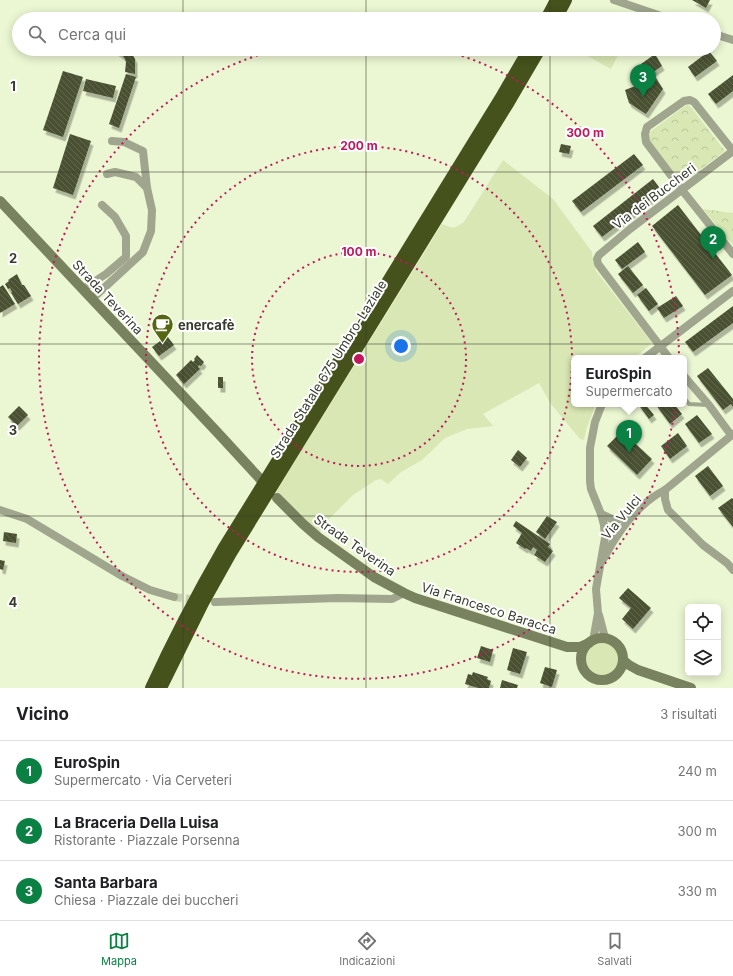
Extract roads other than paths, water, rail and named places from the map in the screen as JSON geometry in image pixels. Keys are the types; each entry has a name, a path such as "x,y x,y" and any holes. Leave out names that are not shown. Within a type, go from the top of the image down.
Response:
{"highway":[{"path":"550,12 556,0"},
{"path":"560,12 566,0"},
{"name":"Strada Statale 675 Umbro-Laziale","path":"151,688 169,650 223,549 526,56"},
{"name":"Strada Statale 675 Umbro-Laziale","path":"161,688 203,603 231,553 536,56"}],"main road":[{"name":"Strada Teverina","path":"2,207 92,299 262,481"},
{"name":"Strada Teverina","path":"277,498 318,537 374,577 404,593"},
{"name":"Via Francesco Baracca","path":"404,593 415,598 567,648 580,647 591,642"},
{"path":"616,675 621,668 623,660 619,646 614,642 602,638 591,642 584,648 581,662 588,675 595,679 610,679 616,675 638,670"},
{"name":"Via Francesco Baracca","path":"567,648 581,662"},
{"path":"623,660 638,670 690,688"}],"street":[{"path":"614,0 649,12"},
{"path":"721,36 733,40"},
{"path":"733,151 694,102 690,100 684,101 647,128 645,134 646,142 733,254"},
{"path":"92,299 143,252 151,231 152,210 147,188 143,151 124,142 112,141"},
{"name":"Via dei Buccheri","path":"660,346 598,264 597,259 599,255 630,229 733,151"},
{"path":"107,174 115,172 136,177 147,188"},
{"path":"83,290 106,274 126,257 126,236 115,217 102,205"},
{"path":"649,355 733,291"},
{"path":"660,346 667,355"},
{"path":"687,379 732,434"},
{"path":"601,407 595,422 590,448 590,481 591,489 604,525 605,538 596,589 598,613 607,639"},
{"name":"Via Vulci","path":"601,564 616,536 637,512 655,495 665,490 732,434"},
{"path":"665,490 665,499 668,510 703,545 727,563 733,570"},
{"path":"0,510 27,519 122,576 150,590 174,597"},
{"path":"601,514 614,520 626,518 637,512"},
{"path":"215,602 338,598 392,599 404,593"},
{"path":"591,642 598,613"}],"lane":[{"path":"687,402 689,404 709,405"}],"tunnel":[{"path":"174,597 199,600"}],"place":[{"name":"Santa Barbara","path":"643,97"},
{"name":"La Braceria Della Luisa","path":"713,259"},
{"name":"enercafè","path":"163,344"},
{"name":"EuroSpin","path":"629,453"}]}
